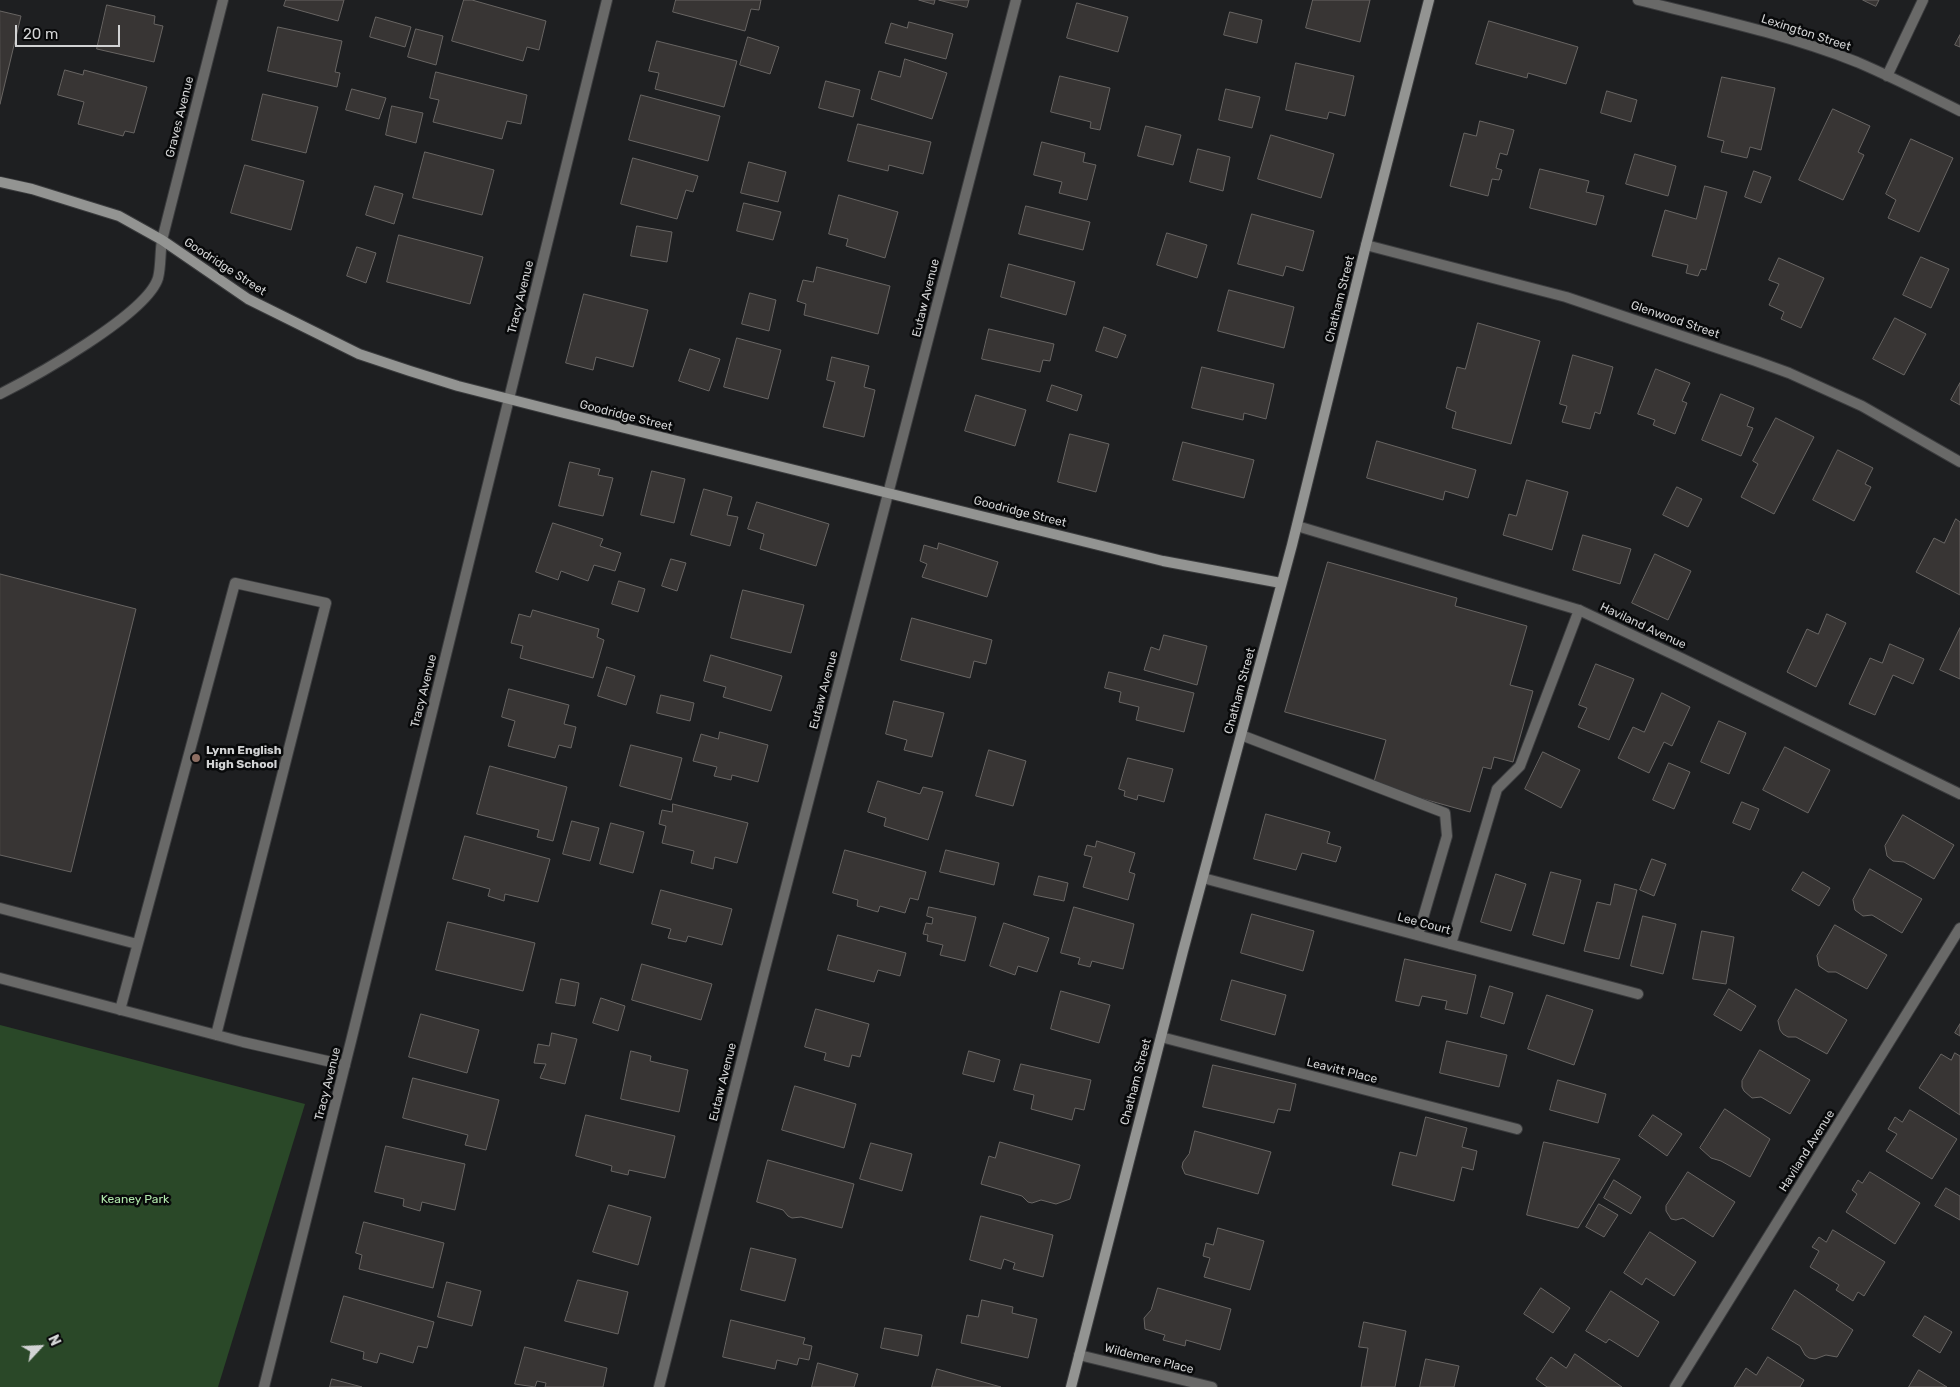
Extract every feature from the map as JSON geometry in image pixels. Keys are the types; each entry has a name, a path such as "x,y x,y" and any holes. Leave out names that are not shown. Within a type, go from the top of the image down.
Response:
{"main road":[{"name":"Chatham Street","path":"1071,1387 1161,1037 1297,526 1429,0"},
{"name":"Goodridge Street","path":"0,182 119,216 162,240 248,299 359,354 458,386 1163,560 1281,583"}],"street":[{"name":"Graves Avenue","path":"0,394 39,375 115,324 150,293 158,278 162,240 223,0"},
{"name":"Tracy Avenue","path":"264,1387 607,0"},
{"name":"Eutaw Avenue","path":"659,1387 760,986 1016,0"},
{"name":"Lexington Street","path":"1638,0 1788,38 1857,62 1960,111"},
{"path":"1887,76 1923,0"},
{"name":"Glenwood Street","path":"1366,246 1566,297 1756,360 1862,406 1960,462"},
{"name":"Haviland Avenue","path":"1297,526 1579,610 1960,794"},
{"path":"120,1010 235,583 326,603 216,1035"},
{"path":"1451,944 1497,789 1520,766 1579,610"},
{"path":"1241,735 1445,813 1447,836 1418,935"},
{"name":"Lee Court","path":"1203,878 1638,994"},
{"path":"0,908 137,944"},
{"name":"Haviland Avenue","path":"1675,1387 1960,928"},
{"path":"0,978 216,1035 345,1065"},
{"name":"Leavitt Place","path":"1161,1037 1517,1129"},
{"name":"Wildemere Place","path":"1079,1354 1212,1387"}],"green space":[{"name":"Keaney Park","path":"0,1025 305,1104 218,1387 0,1387"}],"building":[{"path":"286,0 344,0 338,21 284,6"},
{"path":"464,0 472,0 546,21 539,50 527,47 523,61 452,41"},
{"path":"676,0 761,0 759,10 751,9 745,31 673,12"},
{"path":"919,0 935,0 934,4"},
{"path":"939,0 969,0 967,7"},
{"path":"1313,0 1370,0 1360,42 1306,28"},
{"path":"1863,0 1879,0 1876,6"},
{"path":"1077,3 1128,17 1118,52 1067,38"},
{"path":"107,5 155,16 154,24 163,26 154,62 97,49"},
{"path":"0,11 21,16 0,104"},
{"path":"1230,12 1262,20 1257,43 1224,35"},
{"path":"376,17 411,27 405,47 370,37"},
{"path":"1489,21 1578,47 1566,84 1528,73 1527,78 1476,64"},
{"path":"909,22 953,34 946,59 885,43 891,23 907,28"},
{"path":"278,27 342,41 335,72 340,73 337,87 268,71"},
{"path":"416,29 443,36 436,65 408,57"},
{"path":"1960,35 1960,47 1955,45"},
{"path":"748,37 779,47 770,74 740,65"},
{"path":"657,41 737,61 724,107 655,89 659,73 649,71"},
{"path":"905,59 947,73 932,119 871,99 879,71 900,77"},
{"path":"1296,63 1354,76 1345,116 1329,112 1327,119 1286,110"},
{"path":"65,70 83,75 84,70 147,87 134,133 125,131 123,136 78,124 84,102 58,95"},
{"path":"436,72 527,95 521,124 507,121 502,139 433,122 439,100 430,98"},
{"path":"1060,76 1110,88 1100,130 1090,128 1091,122 1051,112"},
{"path":"1722,77 1775,88 1761,150 1750,147 1747,158 1721,152 1724,141 1708,137"},
{"path":"826,81 860,90 853,117 819,108"},
{"path":"352,89 386,98 379,119 346,110"},
{"path":"1226,89 1260,97 1252,128 1219,120"},
{"path":"1607,91 1637,100 1631,122 1601,113"},
{"path":"263,94 318,107 306,153 252,140"},
{"path":"641,95 720,116 708,161 629,140"},
{"path":"392,106 423,113 416,143 386,135"},
{"path":"1833,109 1870,126 1858,152 1864,155 1843,200 1799,180"},
{"path":"1480,121 1514,130 1507,155 1500,153 1496,168 1502,170 1499,180 1492,179 1488,196 1450,186 1464,133 1476,136"},
{"path":"858,124 931,142 923,174 889,165 888,171 848,161"},
{"path":"1146,126 1181,135 1173,165 1138,156"},
{"path":"1271,135 1334,154 1321,198 1258,179"},
{"path":"1911,139 1953,158 1919,232 1888,218 1896,200 1886,194"},
{"path":"1042,142 1085,153 1083,162 1096,165 1087,200 1059,193 1062,182 1034,175"},
{"path":"1198,149 1230,157 1223,191 1190,182"},
{"path":"425,152 494,170 482,215 413,198"},
{"path":"1635,154 1676,166 1668,196 1626,184"},
{"path":"633,158 698,176 693,192 686,190 677,219 621,204"},
{"path":"749,162 786,172 778,202 741,193"},
{"path":"245,165 304,181 291,230 231,213"},
{"path":"1540,169 1589,181 1586,192 1604,196 1596,225 1530,208"},
{"path":"1754,171 1771,177 1761,203 1745,197"},
{"path":"375,186 403,194 394,224 366,215"},
{"path":"1705,186 1727,192 1706,270 1701,269 1698,276 1686,273 1688,265 1652,256 1665,210 1696,219"},
{"path":"839,195 898,212 885,258 846,246 848,239 829,234"},
{"path":"744,203 781,212 773,240 737,231"},
{"path":"1026,206 1090,222 1083,250 1019,234"},
{"path":"1252,214 1314,231 1303,271 1286,266 1283,276 1238,264"},
{"path":"637,226 672,232 667,262 631,256"},
{"path":"1167,233 1207,245 1197,278 1157,265"},
{"path":"399,235 483,257 470,304 387,282"},
{"path":"357,247 376,253 366,283 347,276"},
{"path":"1921,257 1949,269 1931,308 1903,295"},
{"path":"1779,258 1824,278 1801,328 1781,319 1784,312 1769,305 1779,284 1769,280"},
{"path":"1009,264 1075,282 1066,315 1001,297"},
{"path":"817,267 890,286 878,334 804,315 806,304 797,301 803,280 813,282"},
{"path":"1229,290 1294,307 1284,348 1218,331"},
{"path":"750,293 776,300 769,331 742,324"},
{"path":"584,294 648,310 633,367 596,357 593,370 566,363"},
{"path":"1895,318 1926,334 1904,375 1873,359"},
{"path":"1478,323 1540,341 1511,444 1452,428 1456,412 1446,408 1457,367 1465,369"},
{"path":"1104,327 1126,335 1117,358 1096,351"},
{"path":"989,329 1054,344 1050,361 1043,360 1040,372 982,359"},
{"path":"737,338 781,350 768,399 724,387"},
{"path":"690,349 720,359 709,391 679,381"},
{"path":"1573,355 1613,367 1600,414 1595,412 1590,429 1562,422 1567,406 1560,404"},
{"path":"832,357 869,366 864,387 875,390 864,437 823,427 835,382 827,380"},
{"path":"1202,367 1274,384 1266,419 1244,413 1243,420 1192,408"},
{"path":"1656,369 1690,383 1682,401 1687,403 1675,434 1653,425 1655,420 1638,414"},
{"path":"1960,383 1960,405 1951,400"},
{"path":"1052,385 1082,395 1077,411 1047,401"},
{"path":"1721,394 1754,408 1747,426 1753,428 1741,456 1702,440"},
{"path":"976,395 1026,410 1015,446 965,431"},
{"path":"1776,418 1814,437 1774,514 1741,497 1758,464 1753,461"},
{"path":"1070,434 1109,444 1096,492 1058,482"},
{"path":"1377,441 1476,470 1468,498 1445,491 1443,500 1367,478"},
{"path":"1183,442 1254,460 1244,498 1173,480"},
{"path":"1838,450 1873,468 1865,484 1871,487 1854,521 1813,500"},
{"path":"570,462 600,469 598,475 613,478 603,516 559,506"},
{"path":"652,471 685,479 674,523 641,515"},
{"path":"1527,480 1568,492 1552,550 1503,535 1509,514 1516,516"},
{"path":"1677,487 1702,499 1688,527 1663,515"},
{"path":"704,489 732,497 727,515 738,517 730,546 691,535"},
{"path":"757,502 829,524 816,566 760,549 764,534 748,529"},
{"path":"1956,519 1960,522 1960,595 1916,572 1934,538 1944,543"},
{"path":"553,523 603,539 600,546 621,553 615,571 594,565 588,581 561,571 558,580 536,572"},
{"path":"1583,535 1631,549 1620,584 1573,570"},
{"path":"939,543 998,562 987,597 922,577 927,564 920,561 924,545 937,549"},
{"path":"1655,554 1691,571 1668,620 1632,603"},
{"path":"671,559 686,563 677,591 662,586"},
{"path":"1328,562 1457,598 1455,606 1527,626 1510,685 1533,691 1513,762 1494,757 1491,769 1483,767 1470,812 1373,785 1386,740 1285,712"},
{"path":"0,574 136,609 71,872 0,855"},
{"path":"619,581 645,589 638,612 612,604"},
{"path":"743,590 804,605 791,653 731,638"},
{"path":"533,610 599,629 597,637 604,640 593,678 520,658 523,646 511,643 519,614 530,617"},
{"path":"1827,614 1846,623 1816,687 1787,672 1807,629 1818,634"},
{"path":"912,618 992,640 986,664 974,661 970,678 901,660"},
{"path":"1960,628 1960,679 1940,670"},
{"path":"1164,635 1207,646 1197,685 1144,670 1151,647 1159,650"},
{"path":"1890,644 1924,659 1913,684 1893,675 1875,715 1849,704 1870,658 1882,663"},
{"path":"711,655 782,676 771,711 723,697 726,687 704,681"},
{"path":"1596,664 1634,679 1609,740 1578,727 1587,708 1579,705"},
{"path":"607,667 635,676 626,705 598,696"},
{"path":"1109,672 1194,693 1184,732 1136,720 1139,707 1119,702 1121,692 1105,688"},
{"path":"509,689 569,705 564,724 576,727 571,748 559,745 555,758 508,746 515,721 502,717"},
{"path":"1662,693 1690,707 1672,746 1664,742 1649,773 1618,758 1633,727 1644,732"},
{"path":"661,695 694,703 690,721 657,713"},
{"path":"894,701 944,713 932,757 904,750 907,740 886,734"},
{"path":"1719,721 1746,733 1729,774 1701,762"},
{"path":"720,732 768,745 758,782 732,775 731,780 714,776 717,767 693,761 701,734 718,739"},
{"path":"631,745 682,758 671,800 620,786"},
{"path":"1785,747 1830,770 1808,813 1763,790"},
{"path":"989,750 1026,761 1013,806 976,796"},
{"path":"1543,752 1580,770 1561,808 1525,789"},
{"path":"1128,758 1173,769 1164,802 1138,795 1137,800 1124,796 1125,791 1119,789"},
{"path":"1669,763 1690,772 1674,809 1653,800"},
{"path":"490,766 567,787 553,841 537,837 539,830 477,814"},
{"path":"878,781 920,794 923,787 943,792 928,840 884,826 886,818 868,812"},
{"path":"1742,802 1759,809 1750,830 1733,823"},
{"path":"673,804 748,823 737,863 715,857 713,869 691,863 694,851 662,843 666,826 659,824 662,810 672,812"},
{"path":"1266,814 1330,832 1327,843 1341,847 1336,862 1302,853 1296,870 1254,859"},
{"path":"1903,815 1954,845 1934,879 1904,862 1893,861 1887,856 1885,846"},
{"path":"572,821 599,828 590,861 563,854"},
{"path":"611,823 644,832 633,873 600,864"},
{"path":"465,836 550,859 538,902 505,894 504,901 488,896 490,889 453,879"},
{"path":"1097,841 1135,853 1129,872 1135,874 1128,900 1083,887 1092,857 1084,855 1087,845 1095,847"},
{"path":"845,850 926,872 918,900 910,898 905,913 880,906 878,912 857,906 858,900 833,893"},
{"path":"946,850 999,863 994,885 940,872"},
{"path":"1652,859 1666,864 1654,896 1640,890"},
{"path":"1870,869 1922,899 1902,933 1872,915 1863,916 1855,910 1853,900"},
{"path":"1551,872 1581,880 1564,944 1533,935"},
{"path":"1803,872 1830,888 1819,906 1792,890"},
{"path":"1496,874 1526,884 1511,931 1481,922"},
{"path":"1039,876 1068,883 1064,901 1034,895"},
{"path":"1615,884 1637,890 1619,959 1584,951 1597,902 1610,905"},
{"path":"661,890 732,909 722,945 688,936 686,942 668,938 671,929 652,924"},
{"path":"929,907 976,917 965,961 940,955 943,945 927,941 928,935 923,934 926,923 932,924 933,918 927,916"},
{"path":"1074,907 1134,924 1123,969 1092,961 1090,967 1078,964 1080,958 1061,953"},
{"path":"1252,914 1314,931 1303,971 1241,953"},
{"path":"1643,916 1676,924 1663,974 1631,966"},
{"path":"448,922 535,943 523,991 436,970"},
{"path":"1004,923 1049,938 1037,972 1018,966 1015,975 990,966"},
{"path":"1835,925 1887,955 1867,989 1836,972 1828,972 1819,966 1817,956"},
{"path":"1702,931 1734,937 1726,984 1693,979"},
{"path":"838,935 906,953 900,976 878,970 874,982 828,970"},
{"path":"1405,959 1476,975 1467,1014 1445,1009 1447,1001 1422,996 1419,1006 1396,1001"},
{"path":"642,964 712,984 701,1020 632,1000"},
{"path":"561,979 579,983 575,1006 556,1003"},
{"path":"1232,980 1286,995 1275,1035 1221,1020"},
{"path":"1490,986 1513,993 1504,1024 1481,1017"},
{"path":"1729,989 1756,1006 1741,1031 1714,1015"},
{"path":"1796,989 1847,1020 1827,1054 1796,1037 1788,1037 1780,1030 1778,1021"},
{"path":"1061,991 1110,1005 1099,1043 1051,1029"},
{"path":"1547,995 1593,1010 1574,1065 1528,1049"},
{"path":"601,998 625,1006 618,1031 593,1023"},
{"path":"816,1009 869,1024 860,1057 852,1055 849,1067 824,1060 826,1053 805,1047"},
{"path":"421,1014 479,1030 467,1073 409,1057"},
{"path":"1960,1024 1960,1036 1955,1033"},
{"path":"552,1033 577,1039 565,1084 540,1078 546,1064 534,1063 538,1044 549,1046"},
{"path":"1447,1041 1507,1055 1499,1087 1440,1073"},
{"path":"1760,1050 1810,1080 1790,1114 1761,1097 1752,1098 1742,1087 1742,1081"},
{"path":"631,1051 651,1056 650,1061 688,1070 679,1112 621,1099"},
{"path":"969,1051 1000,1060 994,1082 963,1074"},
{"path":"1955,1053 1960,1056 1960,1115 1919,1088 1941,1054 1951,1060"},
{"path":"1021,1064 1091,1080 1084,1110 1075,1108 1072,1120 1031,1109 1034,1095 1014,1090"},
{"path":"1213,1065 1296,1084 1290,1111 1278,1109 1274,1123 1203,1107"},
{"path":"413,1078 499,1100 486,1150 465,1145 468,1135 403,1118"},
{"path":"1558,1080 1606,1094 1598,1123 1550,1110"},
{"path":"795,1086 856,1104 844,1148 782,1130"},
{"path":"1725,1109 1770,1139 1750,1177 1721,1161 1711,1158 1700,1148"},
{"path":"1910,1110 1957,1139 1932,1179 1886,1151 1897,1134 1888,1129 1895,1117 1902,1122"},
{"path":"586,1115 675,1136 665,1178 629,1170 628,1175 611,1171 612,1166 576,1156"},
{"path":"1653,1115 1682,1134 1667,1156 1639,1136"},
{"path":"1426,1117 1467,1128 1462,1147 1477,1151 1473,1170 1462,1167 1454,1201 1392,1185 1400,1152 1416,1156"},
{"path":"1195,1131 1271,1152 1258,1194 1185,1174 1182,1167 1183,1162 1189,1154"},
{"path":"1000,1142 1080,1165 1070,1199 1056,1204 1041,1200 1032,1203 1022,1196 981,1184 989,1156 995,1158"},
{"path":"1544,1142 1620,1159 1578,1228 1527,1215"},
{"path":"871,1143 912,1154 902,1191 860,1179"},
{"path":"386,1146 465,1164 455,1210 422,1202 420,1211 403,1206 404,1199 375,1192"},
{"path":"768,1160 854,1184 842,1228 801,1217 792,1218 783,1210 757,1202"},
{"path":"1688,1172 1735,1202 1713,1237 1683,1218 1671,1219 1666,1211 1666,1206"},
{"path":"1870,1172 1920,1203 1895,1244 1846,1212 1857,1194 1852,1190 1858,1180 1862,1183"},
{"path":"1614,1180 1641,1197 1631,1214 1604,1198"},
{"path":"1946,1188 1960,1196 1960,1220 1935,1206"},
{"path":"1599,1204 1618,1215 1604,1237 1586,1227"},
{"path":"609,1205 651,1217 638,1265 593,1252"},
{"path":"981,1216 1053,1235 1043,1277 1013,1269 1015,1263 1004,1259 1001,1269 970,1260"},
{"path":"364,1222 444,1243 433,1288 359,1269 362,1255 356,1253"},
{"path":"1218,1228 1264,1241 1250,1290 1204,1277 1210,1258 1203,1256 1206,1243 1213,1245"},
{"path":"1833,1230 1885,1262 1864,1296 1858,1292 1853,1301 1836,1290 1839,1285 1810,1267 1819,1251 1812,1247 1819,1237 1826,1242"},
{"path":"1650,1232 1696,1262 1674,1296 1646,1278 1642,1285 1624,1273"},
{"path":"751,1248 796,1259 785,1301 741,1290"},
{"path":"578,1280 628,1292 618,1334 565,1321"},
{"path":"447,1282 481,1291 472,1326 438,1317"},
{"path":"1158,1288 1231,1309 1220,1350 1186,1340 1185,1346 1163,1340 1165,1335 1145,1329 1144,1318 1151,1310"},
{"path":"1541,1288 1570,1308 1553,1333 1524,1314"},
{"path":"1795,1290 1853,1330 1837,1357 1826,1355 1815,1359 1809,1358 1800,1346 1772,1329"},
{"path":"1611,1291 1659,1322 1638,1357 1609,1339 1606,1343 1586,1331"},
{"path":"344,1296 434,1322 427,1348 418,1346 413,1363 380,1353 377,1363 363,1359 364,1352 331,1342"},
{"path":"982,1300 1013,1307 1012,1313 1037,1319 1028,1358 961,1343 967,1315 978,1317"},
{"path":"1925,1316 1952,1332 1940,1353 1913,1336"},
{"path":"731,1320 805,1338 803,1344 812,1346 809,1360 799,1358 797,1365 777,1360 775,1369 723,1357"},
{"path":"1364,1322 1406,1331 1395,1387 1361,1387 1368,1348 1359,1347"},
{"path":"885,1328 922,1335 918,1356 881,1348"},
{"path":"525,1347 607,1368 603,1387 545,1387 546,1383 537,1381 535,1387 515,1384"},
{"path":"1575,1354 1622,1387 1547,1387 1536,1379 1551,1357 1566,1368"},
{"path":"1768,1357 1804,1380 1800,1387 1734,1387 1746,1368 1756,1375"},
{"path":"1426,1359 1459,1366 1454,1387 1420,1387"},
{"path":"818,1363 858,1374 854,1387 812,1387"},
{"path":"937,1369 1001,1387 932,1387"},
{"path":"1919,1370 1947,1387 1909,1387"},
{"path":"332,1379 362,1387 330,1387"}],"place":[{"name":"Lynn English High School","path":"196,758"}]}
